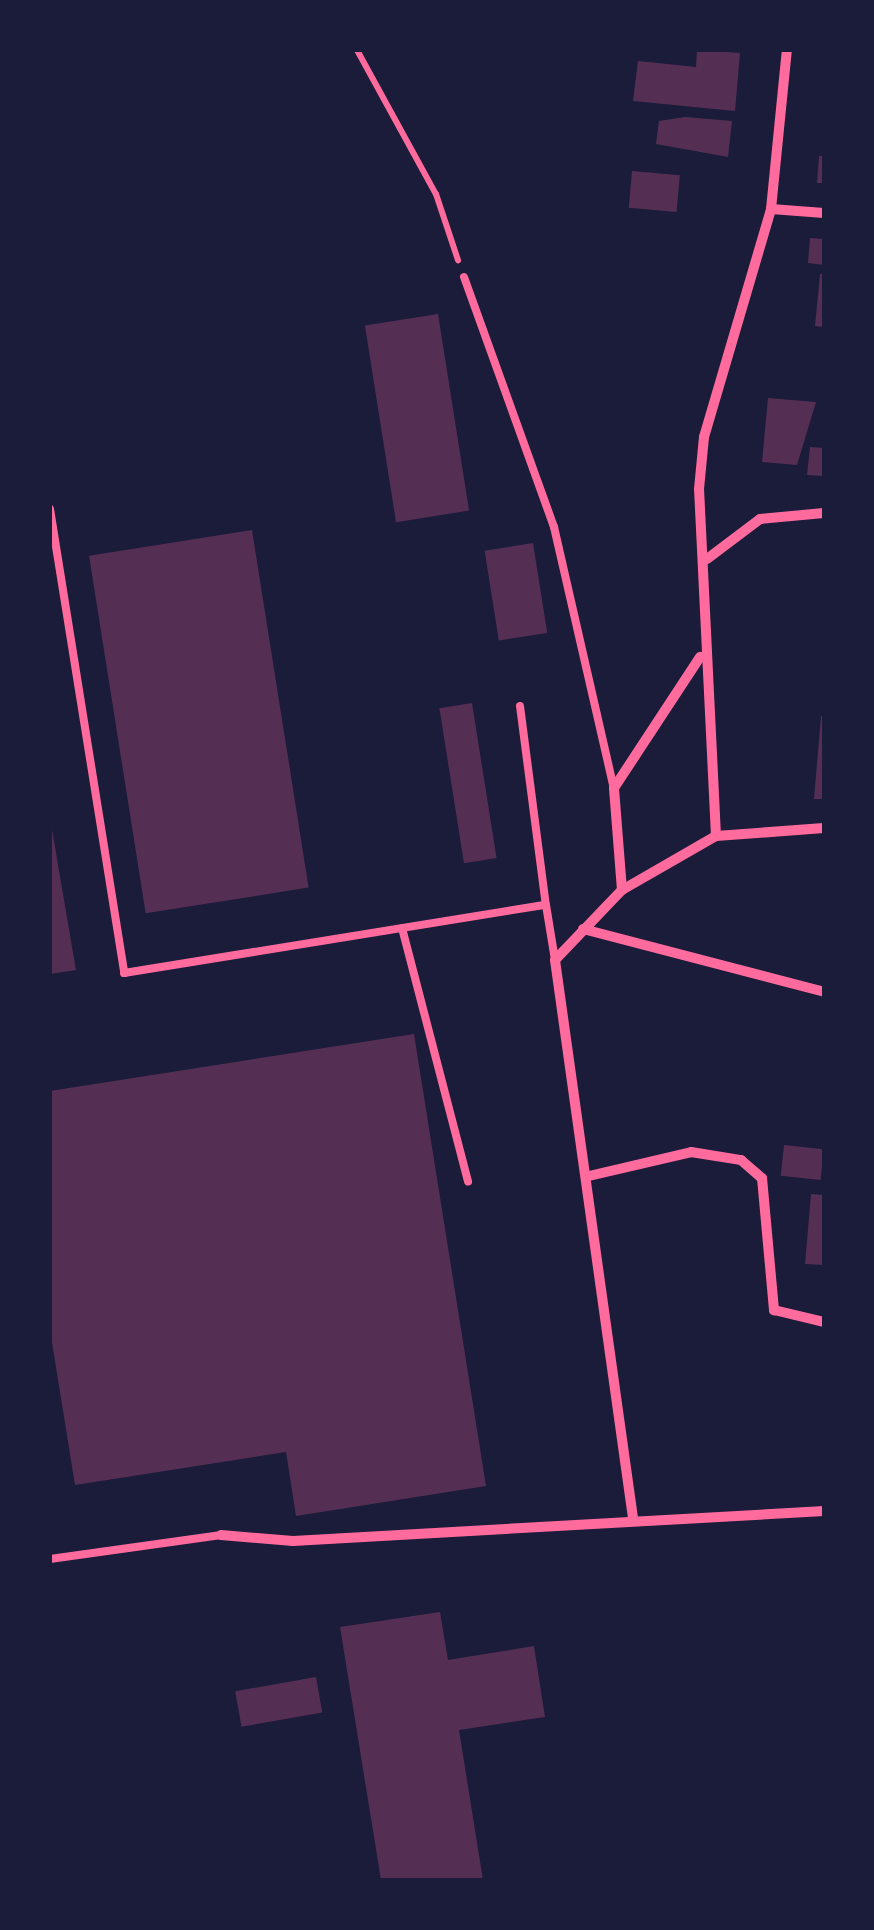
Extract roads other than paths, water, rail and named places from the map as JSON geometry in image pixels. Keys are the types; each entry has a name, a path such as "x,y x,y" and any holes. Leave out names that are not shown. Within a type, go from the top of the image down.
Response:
{"street":[{"path":"716,836 701,656 707,559 704,437 771,208 786,50"},
{"path":"771,208 824,214"},
{"path":"707,559 760,519 824,513"},
{"path":"622,890 614,788 701,656"},
{"path":"633,1518 589,1176 555,960 622,890 716,836 824,828"},
{"path":"583,930 824,992"},
{"path":"589,1176 690,1152 741,1160 762,1178 774,1310 824,1322"},
{"path":"221,1534 293,1541 633,1518 824,1510"}],"lane":[{"path":"464,277 554,526 614,788"},
{"path":"50,509 124,972 546,906"},
{"path":"520,706 555,960"},
{"path":"402,928 468,1182"},
{"path":"50,1559 221,1534"}]}
